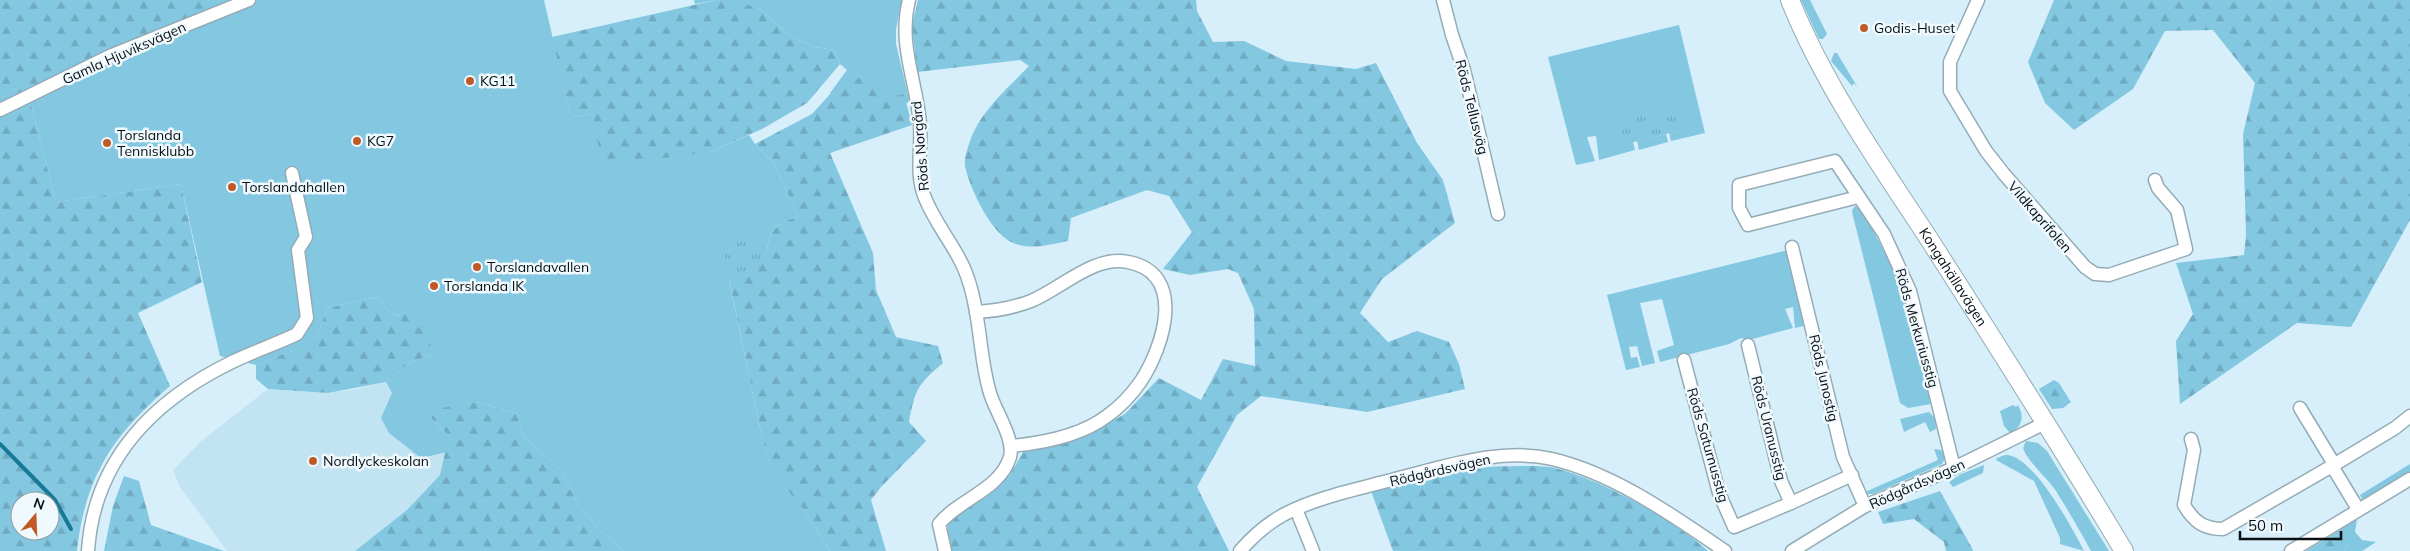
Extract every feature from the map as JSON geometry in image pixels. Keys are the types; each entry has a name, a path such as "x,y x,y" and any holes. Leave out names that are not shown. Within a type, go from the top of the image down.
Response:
{"street":[{"name":"Gamla Hjuviksvägen","path":"0,110 112,55 249,0"},
{"name":"Röds Norgård","path":"909,0 904,33 919,120 920,183 931,212 962,264 970,282 990,395 1011,446"},
{"name":"Röds Tellusväg","path":"1443,0 1464,70 1498,214"},
{"name":"Kongahällavägen","path":"1790,0 1816,54 1863,136 2124,551"},
{"name":"Vildkaprifolen","path":"1978,0 1950,62 1950,91 1986,151 2085,267 2095,274 2109,275 2186,249 2177,210 2158,188 2155,180"},
{"name":"Röds Merkuriusstig","path":"1858,197 1748,225 1739,208 1739,185 1835,161 1884,234 1910,291 1954,468"},
{"path":"88,551 90,533 101,491 124,448 149,417 184,389 234,361 297,334 304,326 307,318 306,300 298,250 306,237 292,173"},
{"name":"Röds Junostig","path":"1792,247 1843,458 1865,506"},
{"path":"945,551 939,524 998,477 1007,466 1011,455 1011,446 1040,443 1086,428 1106,417 1125,401 1141,381 1152,361 1163,326 1166,300 1162,286 1152,274 1133,263 1114,261 1098,265 1033,300 1012,308 976,312"},
{"name":"Röds Uranusstig","path":"1748,345 1781,481 1791,503"},
{"name":"Röds Saturnusstig","path":"1684,360 1719,492 1734,527 1791,503"},
{"path":"2300,408 2358,508"},
{"path":"2191,439 2194,450 2184,505 2202,527 2224,530 2395,428 2410,416"},
{"name":"Rödgårdsvägen","path":"1792,551 1865,506 1954,468 2045,423"},
{"name":"Rödgårdsvägen","path":"1240,551 1254,535 1274,520 1296,509 1335,495 1463,462 1509,456 1549,458 1597,474 1628,490 1725,551"},
{"path":"1791,503 1852,475"},
{"path":"2291,551 2358,508 2410,479"},
{"path":"1296,509 1312,551"}],"shaded area":[{"name":"Nordlyckeskolan","path":"403,368 448,445 440,475 407,510 355,551 227,551 180,487 173,470 200,442 268,389 328,393 357,389 386,382"}],"green space":[{"path":"0,0 231,0 27,89 56,202 181,184 202,282 138,313 170,386 133,421 106,458 95,478 87,500 77,551 0,551"},
{"name":"Torslandavallen","path":"231,0 544,0 571,117 593,114 710,152 749,135 773,162 798,216 784,222 774,230 769,240 767,255 744,278 729,281 762,437 773,471 807,514 830,551 623,551 579,507 563,472 523,436 518,414 477,402 431,418 449,436 447,452 421,458 389,433 381,418 392,393 386,382 409,363 433,355 401,316 390,312 376,297 327,308 317,337 300,348 256,365 220,356 181,184 56,202 27,89"},
{"path":"694,0 716,0 695,4"},
{"path":"716,0 902,0 896,29 896,44 910,103 846,98 830,93 847,70 840,64 834,50 815,47 793,38 760,9"},
{"path":"716,0 738,2 760,9 793,38 815,47 834,50 840,64 807,103 762,129 710,152 602,166 593,114 571,117 552,37"},
{"path":"918,0 1196,0 1197,11 1213,42 1244,41 1286,61 1356,69 1376,63 1417,143 1443,180 1455,223 1382,279 1360,313 1388,342 1417,331 1449,342 1459,364 1465,389 1367,412 1261,396 1237,415 1197,487 1229,551 950,551 947,522 1009,476 1024,451 1078,439 1125,414 1159,378 1201,400 1223,359 1255,366 1254,309 1238,273 1228,269 1190,275 1163,269 1192,232 1169,196 1147,190 1071,218 1068,241 1042,246 1022,246 1007,240 983,211 968,176 965,158 974,132 987,111 1029,66 1020,60 917,72 912,25"},
{"path":"1801,0 1810,0 1827,34 1823,39 1819,39"},
{"path":"2054,0 2410,0 2410,220 2351,327 2297,323 2180,404 2176,341 2193,314 2176,263 2244,255 2246,234 2243,134 2255,83 2213,30 2165,31 2133,89 2074,130 2045,103 2028,62"},
{"path":"1679,25 1705,133 1671,141 1669,133 1682,130 1657,113 1622,144 1633,142 1635,150 1599,160 1596,136 1587,137 1595,161 1576,165 1548,57"},
{"path":"1834,53 1837,53 1858,88 1854,83 1852,86 1831,61"},
{"path":"850,72 887,98 904,94 912,125 830,153 873,253 876,290 896,337 938,346 943,363 922,383 911,411 909,422 926,441 881,487 871,500 886,551 830,551 807,514 773,472 762,437 729,280 744,278 767,255 769,240 774,230 784,222 798,216 773,162 755,144 812,114"},
{"path":"1672,107 1677,111 1682,130 1622,145 1616,122"},
{"path":"1666,134 1668,142 1639,150 1637,141"},
{"path":"1855,206 1859,208 1869,223 1901,283 1931,404 1908,408 1900,403 1853,216 1852,210"},
{"path":"762,237 767,255 744,278 729,280 722,244"},
{"path":"1788,250 1807,325 1795,328 1793,307 1785,309 1793,328 1749,340 1741,338 1729,344 1660,362 1657,351 1674,345 1662,299 1640,303 1655,363 1642,366 1637,346 1629,347 1631,358 1637,357 1640,367 1626,370 1607,295"},
{"path":"376,297 390,312 400,316 408,312 424,320 433,355 409,363 386,382 328,393 268,389 256,379 256,365 299,348 317,337 327,308"},
{"path":"2054,380 2059,383 2052,388 2060,405 2069,399 2071,402 2063,408 2052,409 2039,389"},
{"path":"2059,383 2069,399 2060,405 2055,403 2050,393 2052,388"},
{"path":"477,402 518,414 523,436 563,472 579,507 623,551 355,551 407,510 440,475 449,436 431,418 437,409"},
{"path":"2013,405 2016,407 2018,405 2022,418 2020,425 2010,433 2004,426 2000,411"},
{"path":"1929,412 1935,418 1936,429 1930,432 1925,422 1904,432 1900,419"},
{"path":"2026,441 2038,443 2047,451 2109,551 2091,551 2056,491 2025,453 2023,448"},
{"path":"1934,449 1941,450 1944,453 1942,464 1873,494 1866,494 1865,492 1938,460"},
{"path":"2005,455 2016,458 2027,466 2039,479 2071,526 2084,551 2060,544 2060,538 2034,481 1996,460"},
{"path":"2410,464 2410,472 2369,497 2362,499 2360,495"},
{"path":"1984,465 1983,473 1953,487 1949,482 1961,474"},
{"path":"1538,466 1555,468 1574,474 1636,502 1676,526 1708,551 1393,551 1371,491 1475,467"},
{"path":"124,476 139,481 151,525 224,551 104,551 113,506"},
{"path":"1940,491 1973,551 1946,551 1944,542 1914,519 1883,524 1878,512"},
{"path":"2357,519 2355,532 2362,540 2376,542 2362,551 2345,551 2348,545 2338,535 2326,539"},
{"path":"2338,535 2344,538 2348,545 2345,551 2306,551 2326,539"}],"waterway":[{"path":"0,444 55,500 71,529"}],"place":[{"name":"Godis-Huset","path":"1864,28"},
{"name":"KG11","path":"470,81"},
{"name":"KG7","path":"357,141"},
{"name":"Torslanda Tennisklubb","path":"107,143"},
{"name":"Torslandahallen","path":"232,187"},
{"name":"Torslandavallen","path":"477,267"},
{"name":"Torslanda IK","path":"434,286"},
{"name":"Nordlyckeskolan","path":"313,461"}]}
